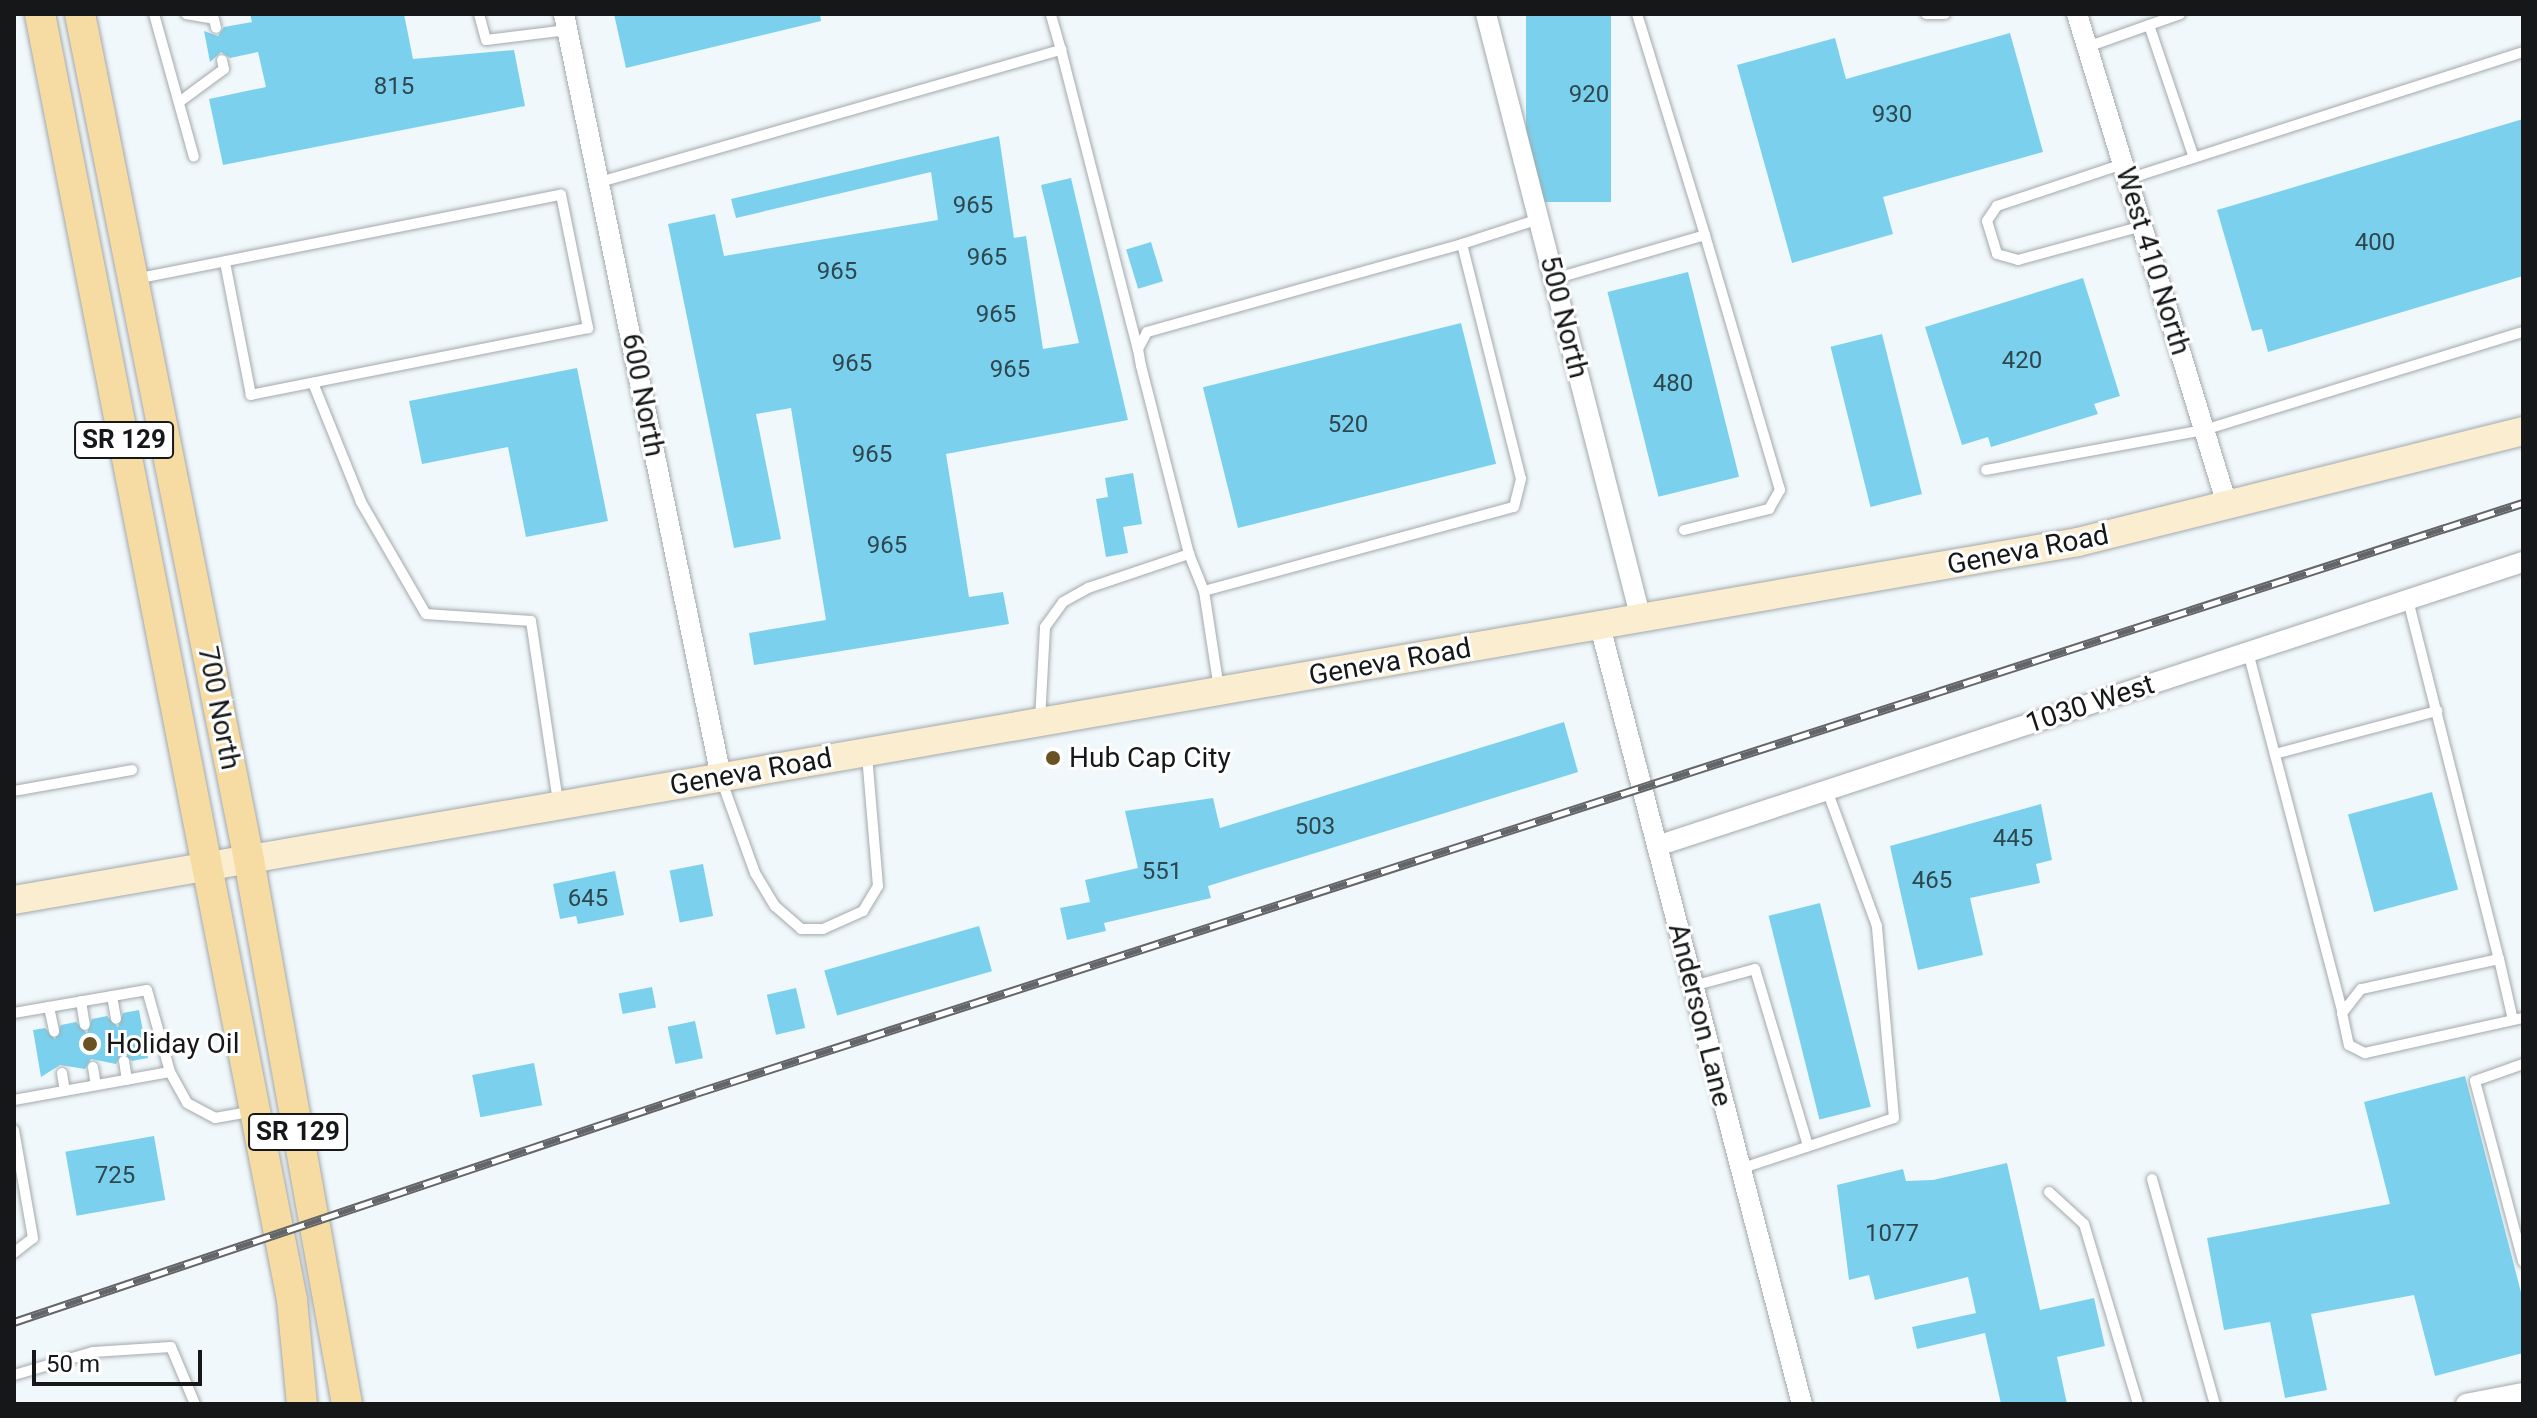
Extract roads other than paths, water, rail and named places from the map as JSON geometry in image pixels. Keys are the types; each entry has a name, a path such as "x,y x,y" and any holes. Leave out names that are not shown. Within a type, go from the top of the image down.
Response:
{"main road":[{"name":"700 North","path":"40,14 292,1300 302,1404"},
{"name":"700 North","path":"80,14 249,860 347,1404"},
{"name":"Geneva Road","path":"208,866 2078,542 2228,508 2523,431"},
{"path":"14,900 208,866"}],"street":[{"name":"500 North","path":"1486,14 1641,619"},
{"name":"West 410 North","path":"2077,14 2228,508"},
{"name":"600 North","path":"565,22 721,777"},
{"name":"1030 West","path":"1657,846 2523,562"},
{"name":"Anderson Lane","path":"1600,626 1802,1404"},
{"path":"2466,1404 2523,1393"}],"lane":[{"path":"154,14 182,100 194,157"},
{"path":"186,14 214,19 216,28"},
{"path":"479,14 486,40 565,22"},
{"path":"1051,14 1189,554 1204,591 1219,691"},
{"path":"1637,14 1780,490 1769,509 1684,530"},
{"path":"1926,14 1945,14"},
{"path":"2087,47 2180,14"},
{"path":"2149,25 2194,158"},
{"path":"600,182 1061,50"},
{"path":"2142,226 2018,260 1997,254 1987,221 1997,206 2126,172 2194,158 2523,52"},
{"path":"182,100 224,69 222,60"},
{"path":"133,280 561,195 588,328 251,395 225,263"},
{"path":"1138,349 1147,332 1462,244 1539,219"},
{"path":"1554,279 1705,235"},
{"path":"1204,591 1521,499 1462,244"},
{"path":"1986,470 2204,430 2523,332"},
{"path":"313,383 361,502 426,614 531,621 559,805"},
{"path":"1040,722 1045,627 1063,602 1189,554"},
{"path":"2248,652 2349,1045 2365,1053 2518,1019 2499,959 2408,600"},
{"path":"2275,754 2437,711"},
{"path":"721,777 755,873 775,906 801,929 823,929 863,911 878,886 866,752"},
{"path":"14,791 132,770"},
{"path":"1740,1169 1894,1118 1877,926 1827,790"},
{"path":"2342,1013 2361,989 2499,959"},
{"path":"1693,986 1755,969 1808,1146"},
{"path":"14,1013 112,996 154,994 170,1072 203,1116 255,1111"},
{"path":"112,996 116,1019"},
{"path":"81,1001 85,1025"},
{"path":"49,1007 54,1031"},
{"path":"124,1061 127,1080"},
{"path":"2523,1064 2475,1081 2523,1262"},
{"path":"93,1067 96,1085"},
{"path":"14,1100 170,1072"},
{"path":"62,1073 65,1091"},
{"path":"14,1130 33,1238 14,1253"},
{"path":"2152,1179 2215,1404"},
{"path":"2049,1192 2084,1224 2138,1404"},
{"path":"14,1375 93,1352 171,1347 195,1404"}],"railway":[{"path":"14,1322 696,1093 2523,503"}],"place":[{"name":"Hub Cap City","path":"1053,758"},
{"name":"Holiday Oil","path":"90,1044"}]}
